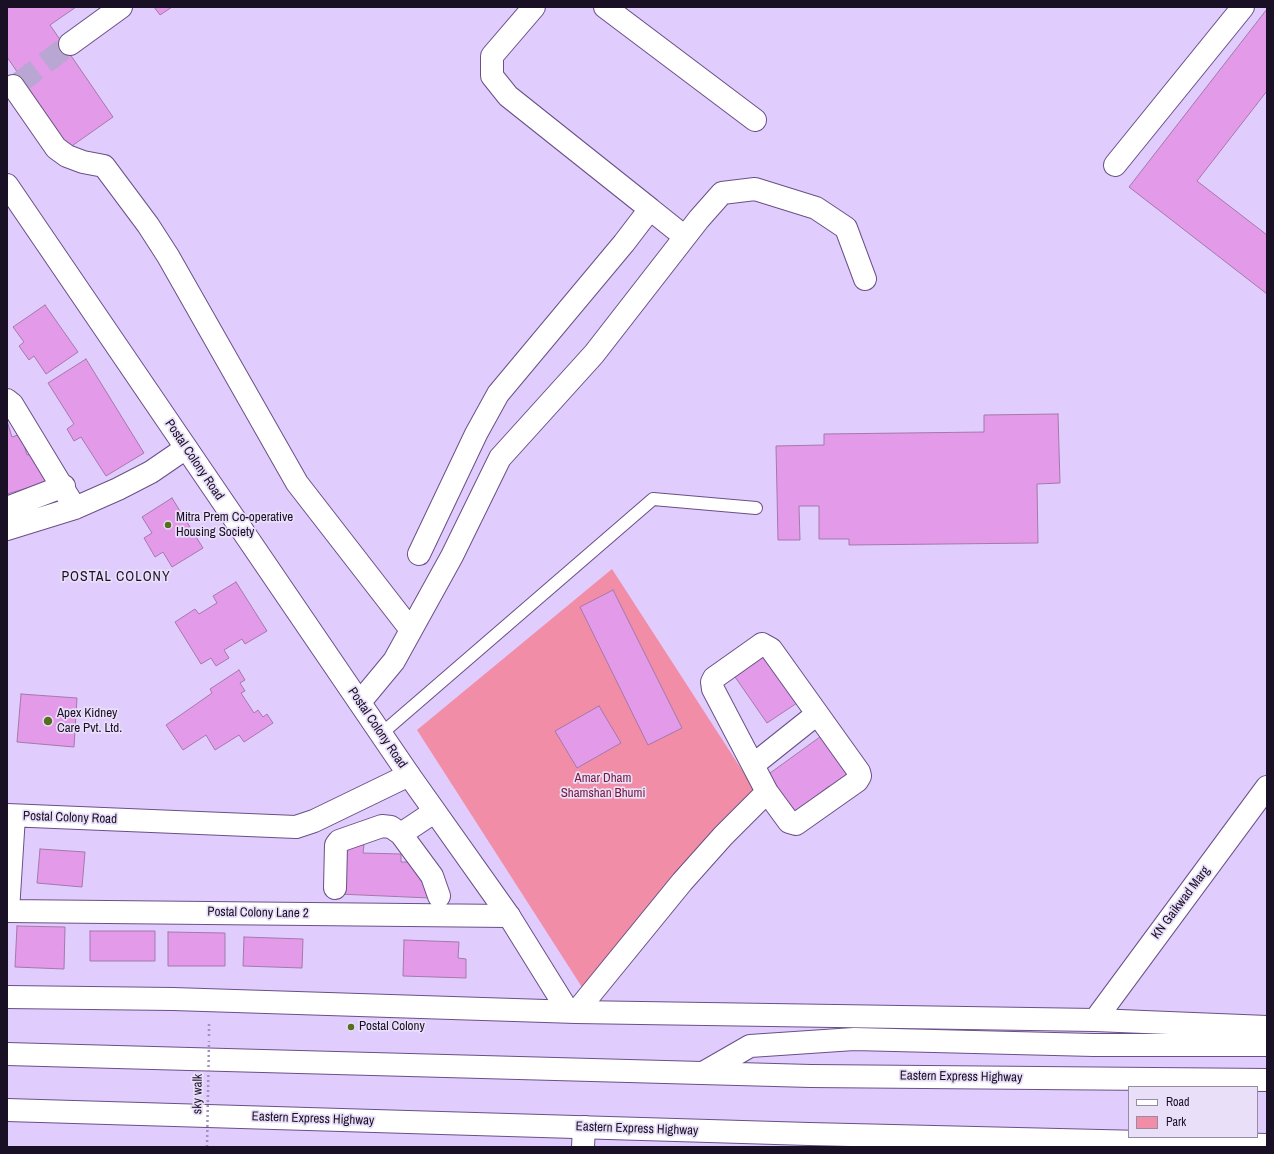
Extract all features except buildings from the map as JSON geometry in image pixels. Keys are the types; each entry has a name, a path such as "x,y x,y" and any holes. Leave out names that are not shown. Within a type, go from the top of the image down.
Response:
{"main road":[{"path":"70,44 121,7"},
{"path":"534,7 492,56 492,76 508,96 650,209 684,238"},
{"path":"605,7 755,120"},
{"path":"1115,165 1242,7"},
{"path":"13,87 56,148 67,156 83,162 104,166 148,225 168,256 297,483 411,630"},
{"name":"Postal Colony Road","path":"7,185 434,812 509,916 572,1012"},
{"path":"360,702 394,661 452,556 500,458 594,354 699,219 722,194 755,189 816,208 846,228 865,279"},
{"path":"419,554 476,434 498,394 624,244 650,209"},
{"path":"7,400 12,404 64,486 75,508"},
{"path":"7,529 75,508 151,472 186,448"},
{"path":"7,508 64,486"},
{"path":"762,644 768,646 859,772 859,779 796,824 790,822 768,792 753,765 713,689 712,682 714,678 762,644"},
{"path":"753,765 817,714"},
{"name":"Postal Colony Road","path":"10,816 296,826 314,821 334,812 409,775"},
{"name":"KN Gaikwad Marg","path":"1094,1020 1267,787"},
{"path":"572,1012 682,882 723,836 768,792"},
{"path":"334,812 344,839"},
{"path":"401,834 434,812"},
{"path":"8,911 10,816"},
{"path":"335,888 336,845 344,839 382,826 390,827 401,834 432,876 439,896"},
{"name":"Postal Colony Lane 2","path":"8,911 509,916"},
{"path":"7,997 173,1000 572,1012 1094,1020 1267,1027"},
{"path":"703,1073 750,1046 854,1039 1094,1045 1267,1045"},
{"name":"Eastern Express Highway","path":"7,1054 811,1076 1267,1080"},
{"name":"Eastern Express Highway","path":"7,1110 584,1137 1267,1145"}],"lane":[{"path":"381,734 653,499 756,508"}],"path":[{"name":"sky walk","path":"208,1147 209,1041"}],"green space":[{"name":"Amar Dham Shamshan Bhumi","path":"612,569 760,798 587,995 417,730"}],"tunnel":[{"path":"19,83 70,44"}],"place":[{"name":"Mitra Prem Co-operative Housing Society","path":"168,525"},
{"name":"Apex Kidney Care Pvt. Ltd.","path":"48,721"},
{"name":"Postal Colony","path":"351,1027"}],"district":[{"name":"POSTAL COLONY","path":"116,577"}]}
